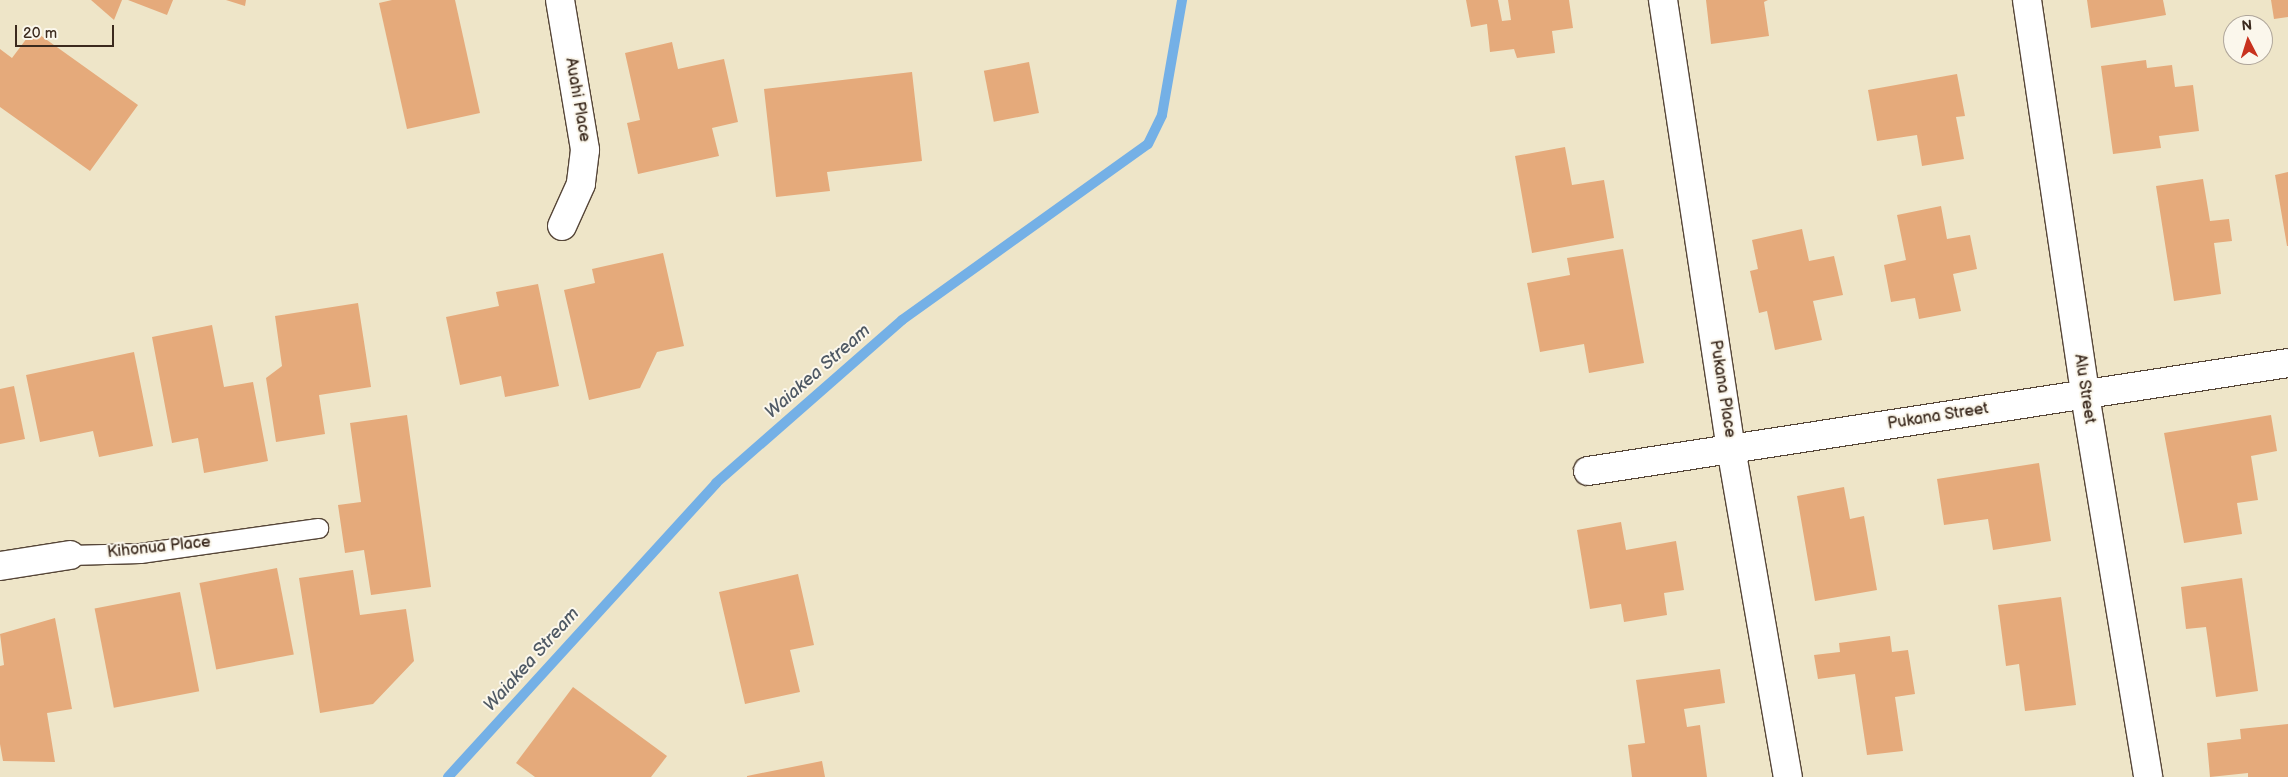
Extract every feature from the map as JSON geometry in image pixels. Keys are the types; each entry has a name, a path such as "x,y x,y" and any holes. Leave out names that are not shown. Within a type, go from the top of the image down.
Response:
{"street":[{"name":"Auahi Place","path":"560,0 585,150 581,184 562,226"},
{"name":"Pukana Place","path":"1663,0 1731,448 1788,777"},
{"name":"Alu Street","path":"2027,0 2085,395 2148,777"},
{"name":"Pukana Street","path":"1588,471 2288,363"},
{"name":"Kihonua Place","path":"0,566 70,555"}],"lane":[{"name":"Kihonua Place","path":"70,555 140,553 318,528"}],"building":[{"path":"91,0 122,0 114,20"},
{"path":"128,0 173,0 167,15"},
{"path":"226,0 246,0 245,6"},
{"path":"392,0 455,0 480,113 407,129 379,3"},
{"path":"1466,0 1498,0 1502,21 1511,20 1508,0 1569,0 1573,28 1552,31 1555,53 1517,58 1514,49 1490,52 1487,24 1471,27"},
{"path":"1706,0 1768,0 1764,2 1769,36 1711,44"},
{"path":"2087,0 2163,0 2166,15 2091,28"},
{"path":"2271,0 2288,0 2288,17 2274,19"},
{"path":"33,30 138,105 90,171 0,107 0,49 12,58"},
{"path":"672,42 678,69 724,59 738,122 712,128 719,156 638,174 627,123 640,120 625,53"},
{"path":"2146,60 2147,68 2172,65 2175,87 2193,85 2199,131 2159,136 2161,148 2113,154 2101,66"},
{"path":"1029,62 1039,113 994,122 984,71"},
{"path":"912,72 922,161 827,172 830,191 776,197 764,89"},
{"path":"1957,74 1965,116 1956,117 1964,159 1922,166 1917,135 1877,141 1868,90"},
{"path":"1565,147 1572,185 1604,180 1614,238 1532,253 1515,156"},
{"path":"2288,172 2288,246 2287,246 2275,175"},
{"path":"2203,179 2210,221 2229,219 2232,241 2214,243 2221,294 2174,301 2156,186"},
{"path":"1941,206 1947,239 1970,235 1977,269 1953,274 1961,311 1919,319 1915,298 1891,302 1884,265 1906,260 1897,215"},
{"path":"1802,229 1809,261 1834,256 1843,295 1813,301 1822,340 1775,350 1767,311 1759,313 1750,271 1758,269 1752,240"},
{"path":"1623,249 1644,363 1589,373 1584,344 1540,352 1527,283 1570,275 1567,258"},
{"path":"663,253 684,346 657,352 640,388 589,400 564,290 595,283 592,269"},
{"path":"538,284 559,386 505,397 501,376 460,385 446,317 499,306 496,292"},
{"path":"358,303 371,387 319,395 325,434 276,442 266,378 282,366 275,316"},
{"path":"212,325 224,387 253,382 268,461 204,473 198,438 172,443 152,337"},
{"path":"134,352 153,446 99,457 93,431 40,442 26,375"},
{"path":"14,386 25,439 0,444 0,389"},
{"path":"407,415 431,587 371,595 364,550 345,553 338,505 361,502 350,423"},
{"path":"2271,415 2277,451 2251,456 2258,500 2237,503 2242,534 2184,543 2164,433"},
{"path":"2039,463 2051,541 1993,550 1988,519 1944,525 1937,479"},
{"path":"1844,487 1850,519 1864,516 1877,590 1815,601 1797,496"},
{"path":"1621,522 1626,550 1676,541 1684,590 1664,593 1667,615 1624,622 1621,604 1590,609 1577,530"},
{"path":"277,568 294,654 216,669 199,583"},
{"path":"353,570 360,615 406,609 414,661 373,704 320,713 299,578"},
{"path":"798,574 814,645 790,650 800,692 745,704 719,592"},
{"path":"2242,578 2258,691 2216,697 2206,627 2186,629 2181,587"},
{"path":"180,592 199,691 114,708 95,609"},
{"path":"2061,597 2076,705 2025,711 2019,664 2006,666 1998,605"},
{"path":"55,618 72,709 47,713 55,762 3,761 0,744 0,666 4,665 0,634"},
{"path":"1890,636 1892,652 1908,650 1915,694 1895,697 1903,751 1867,755 1855,674 1818,679 1814,655 1840,652 1839,643"},
{"path":"1720,669 1725,703 1684,709 1687,727 1700,725 1707,777 1632,777 1628,745 1645,743 1636,680"},
{"path":"573,687 667,756 651,777 535,777 516,763"},
{"path":"2288,724 2288,777 2248,777 2248,773 2210,777 2207,743 2241,739 2240,729"},
{"path":"822,761 825,777 747,777 747,776"}],"waterway":[{"name":"Waiakea Stream","path":"448,777 716,483 902,320 1148,144 1162,115 1182,0"}]}
